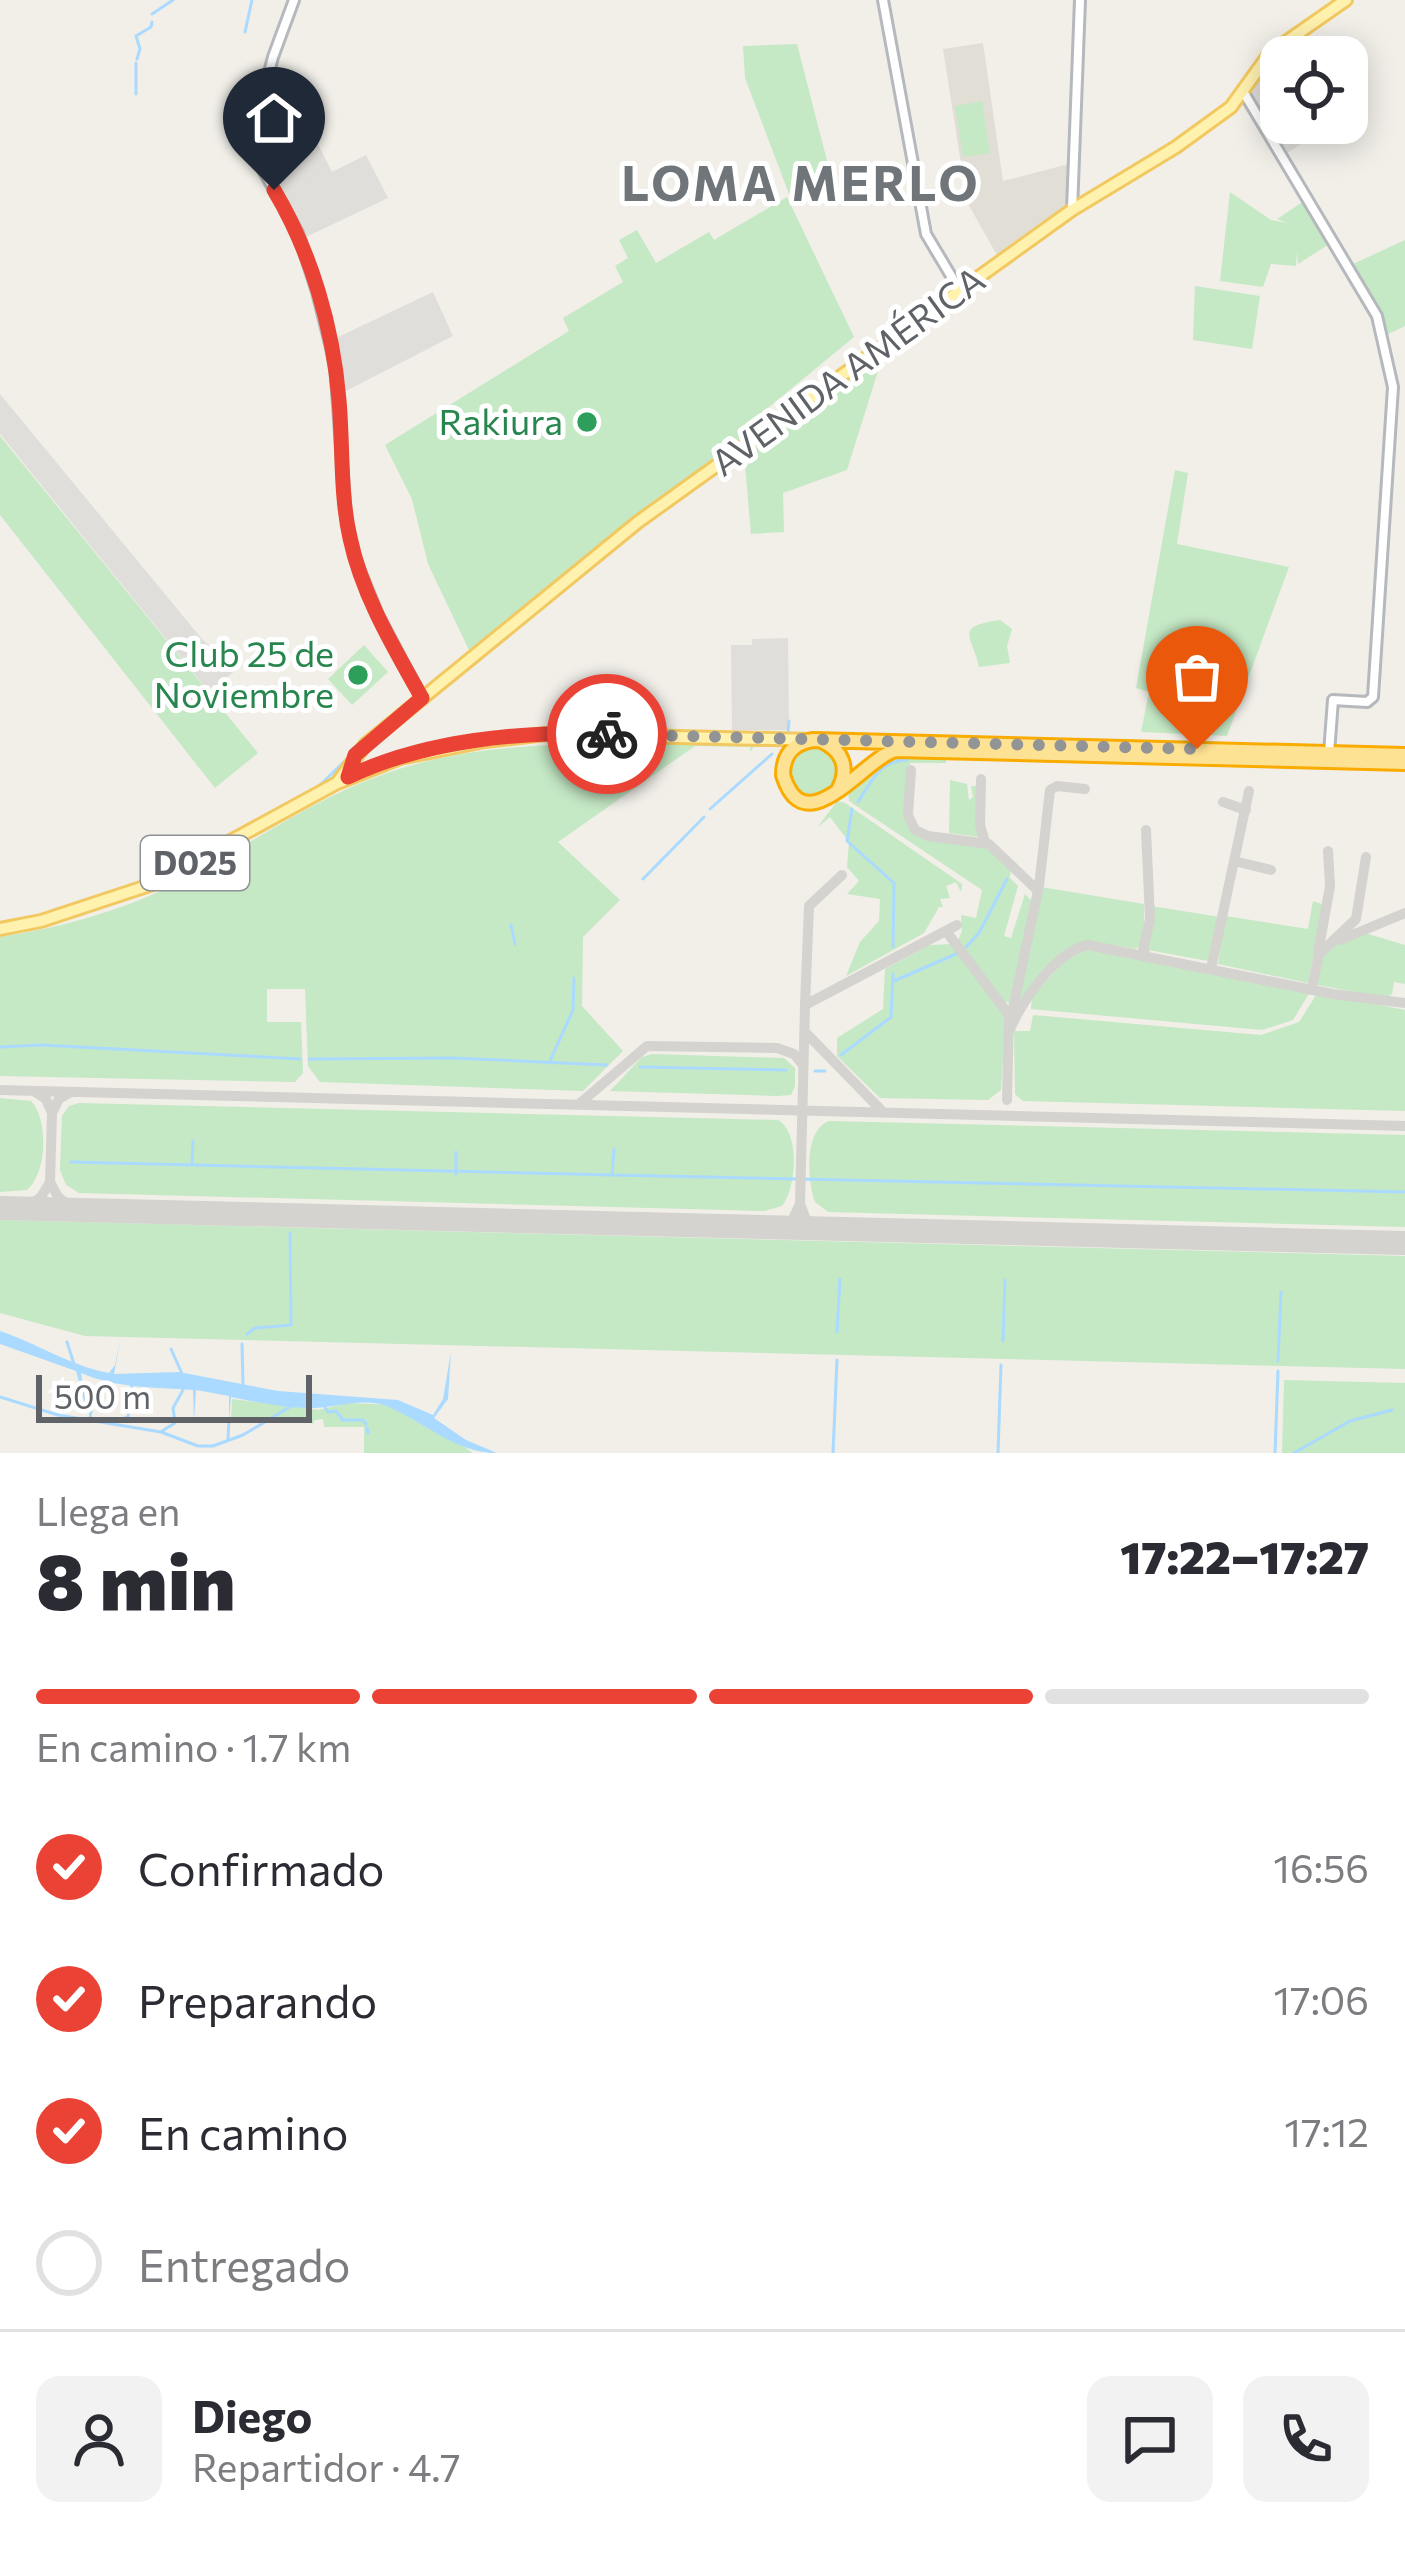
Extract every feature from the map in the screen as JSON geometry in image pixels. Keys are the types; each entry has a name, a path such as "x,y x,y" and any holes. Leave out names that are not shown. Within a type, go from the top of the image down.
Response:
{"highway":[{"name":"D025","path":"788,753 800,743 816,740 1405,759"},
{"path":"788,753 783,775 793,794 812,802 835,794 843,780 844,764 836,749 816,740"},
{"name":"D025","path":"835,794 879,756 896,750 1329,753 1405,759"}],"main road":[{"name":"AVENIDA AMÉRICA","path":"343,780 354,756 632,526 1072,210 1177,147 1244,93 1270,53 1340,2"},
{"name":"D025","path":"8,928 172,874 343,780 400,758 539,734 816,740"},
{"path":"777,738 787,743 788,753"}],"street":[{"path":"294,0 252,138 260,168 303,246 329,338 348,527 356,561 378,615 422,698"},
{"path":"883,0 926,234 961,292"},
{"path":"1072,210 1080,0"},
{"path":"1244,93 1377,316 1393,387 1371,701 1334,700 1329,753"}],"shaded area":[{"path":"983,43 1003,181 1069,164 1069,205 998,257 967,202 943,49"},
{"path":"1260,75 1260,113 1248,92"},
{"path":"313,134 332,172 366,155 388,198 306,237 260,154"},
{"path":"1278,144 1301,144 1284,155"},
{"path":"433,292 453,336 344,392 334,339"},
{"path":"0,394 202,639 236,670 209,692 0,434"},
{"path":"788,638 789,730 732,730 731,645"}],"green space":[{"path":"797,44 833,184 789,194 745,78 743,46"},
{"path":"982,101 990,153 963,157 955,106"},
{"path":"1230,192 1271,220 1287,223 1277,219 1304,201 1331,243 1298,264 1297,251 1296,266 1271,264 1263,287 1220,281"},
{"name":"Rakiura","path":"787,197 854,337 741,430 744,436 469,650 428,564 412,499 385,445 569,331 563,318 623,282 615,266 628,258 619,240 637,230 656,263 709,232 714,240"},
{"path":"1405,240 1405,326 1384,336 1381,317 1353,264"},
{"path":"1195,286 1260,296 1252,349 1193,340"},
{"path":"884,352 847,470 783,493 784,532 751,534 744,452"},
{"path":"0,436 258,753 215,788 0,515"},
{"path":"1175,470 1188,473 1177,544 1289,567 1227,736 1141,732 1149,692 1136,688"},
{"path":"1000,620 1012,629 1007,646 1010,663 979,667 971,629"},
{"name":"Club 25 de Noviembre","path":"364,645 388,672 352,705 328,679"},
{"path":"607,737 758,741 750,752 750,747 695,746 558,842 620,900 583,937 582,1006 623,1051 583,1091 320,1082 308,1066 305,989 267,989 267,1022 301,1022 303,1073 295,1082 0,1076 0,937 85,918 147,897 324,800 379,776 491,750 606,744"},
{"path":"824,744 840,762 838,786 819,800 796,794 785,765 800,746"},
{"path":"887,756 946,756 946,763 910,763 906,822 924,835 978,844 1011,868 1010,878 1018,886 1004,936 1011,938 1025,894 1034,903 1009,1003 958,940 961,915 976,918 982,890 849,801 848,791"},
{"path":"950,780 967,784 969,800 971,786 978,786 980,837 949,833"},
{"path":"837,801 962,884 961,892 956,882 946,886 950,898 940,899 943,907 924,933 846,976 860,942 879,921 880,899 847,894 859,881 847,867 849,842 830,817 817,828"},
{"path":"1041,887 1144,904 1144,941 1136,949 1086,943 1072,946 1016,1006"},
{"path":"1313,901 1324,905 1308,983 1218,964 1225,916 1308,929"},
{"path":"1151,906 1220,917 1208,961 1148,950"},
{"path":"1365,933 1405,945 1405,984 1394,982 1386,998 1318,985 1326,952"},
{"path":"953,944 1006,1012 1001,1090 988,1100 880,1098 837,1056 837,1038 883,1009 885,969 930,945"},
{"path":"1090,948 1310,992 1293,1020 1262,1030 1031,1009 1032,997 1071,954"},
{"path":"1318,992 1405,1010 1405,1111 1023,1101 1015,1094 1014,1031 1030,1031 1033,1015 1261,1035 1299,1022"},
{"path":"642,1057 784,1058 795,1068 795,1086 791,1095 777,1096 610,1091"},
{"path":"0,1098 31,1101 41,1121 42,1159 27,1190 0,1192"},
{"path":"69,1106 778,1120 790,1136 793,1174 782,1206 764,1211 79,1193 66,1185 60,1170 62,1116"},
{"path":"829,1121 1405,1135 1405,1227 828,1212 815,1202 809,1169 815,1134"},
{"path":"0,1220 1405,1256 1405,1369 85,1336 0,1313"},
{"path":"1284,1380 1405,1383 1405,1453 1282,1453"},
{"path":"232,1399 318,1410 348,1403 400,1405 473,1453 364,1453 364,1427 324,1427 323,1419 312,1425 311,1420 231,1421"}],"water":[{"path":"0,1331 109,1373 121,1336 114,1374 179,1372 278,1391 398,1400 433,1415 443,1399 451,1352 448,1399 434,1418 466,1440 497,1453 468,1448 389,1407 371,1403 305,1408 231,1397 229,1422 229,1396 196,1390 194,1422 193,1390 123,1385 81,1373 87,1412 76,1371 0,1344"}],"waterway":[{"path":"152,14 173,0"},
{"path":"245,32 252,0"},
{"path":"137,59 136,36 152,22"},
{"path":"136,63 136,94"},
{"path":"788,732 789,721"},
{"path":"558,728 592,726"},
{"path":"710,809 772,754"},
{"path":"317,788 350,756"},
{"path":"858,802 883,768 907,760"},
{"path":"852,809 847,841 894,883 893,947"},
{"path":"643,879 704,817"},
{"path":"966,947 979,933 1007,879"},
{"path":"511,925 515,944"},
{"path":"894,981 956,954"},
{"path":"841,1055 891,1017 893,974"},
{"path":"550,1061 573,1010 574,978"},
{"path":"0,1047 42,1045 300,1059"},
{"path":"309,1059 454,1058 607,1065"},
{"path":"640,1067 786,1070"},
{"path":"815,1071 825,1071"},
{"path":"192,1163 193,1141"},
{"path":"71,1162 612,1175 614,1149"},
{"path":"456,1152 456,1174"},
{"path":"612,1175 1405,1192"},
{"path":"247,1334 255,1328 291,1325 290,1233"},
{"path":"837,1332 840,1279"},
{"path":"1003,1341 1005,1280"},
{"path":"1278,1361 1281,1292"},
{"path":"67,1342 74,1364"},
{"path":"242,1344 243,1384"},
{"path":"171,1349 183,1376"},
{"path":"833,1453 837,1360"},
{"path":"998,1453 1001,1365"},
{"path":"1275,1453 1278,1371"},
{"path":"82,1384 92,1403 90,1419"},
{"path":"118,1421 128,1417 132,1385"},
{"path":"162,1431 175,1423 173,1408 183,1390"},
{"path":"0,1397 58,1415 161,1432 198,1446 243,1435 293,1405"},
{"path":"325,1407 343,1420 366,1424"},
{"path":"1294,1453 1350,1421 1392,1410"},
{"path":"228,1439 229,1419"},
{"path":"367,1428 368,1433"}],"taxiway":[{"path":"911,770 908,815 915,830 989,844 1037,890"},
{"path":"981,779 980,825 985,842"},
{"path":"1010,1023 1039,886 1050,790 1057,786 1085,789"},
{"path":"1212,964 1249,791"},
{"path":"1223,802 1246,810"},
{"path":"1146,830 1150,919 1146,955"},
{"path":"1318,953 1330,886 1328,851"},
{"path":"1313,983 1319,954 1356,919 1366,857"},
{"path":"1234,861 1271,870"},
{"path":"805,1005 809,906 842,875"},
{"path":"1340,940 1405,913"},
{"path":"800,1204 805,1005 957,925"},
{"path":"946,931 1009,1015 1007,1100"},
{"path":"1009,1032 1052,967 1088,945 1333,994 1405,1003"},
{"path":"805,1032 882,1111"},
{"path":"579,1104 647,1046 777,1048 794,1054 802,1064"},
{"path":"0,1090 1405,1126"},
{"path":"34,1091 46,1099 52,1113 59,1099 71,1092"},
{"path":"50,1182 52,1113"},
{"path":"25,1209 50,1182 58,1197 75,1210"},
{"path":"777,1228 791,1223 800,1204 807,1222 819,1229"}],"runway":[{"path":"0,1208 1405,1243"}],"way so far":[{"path":"607,734 1197,749"}],"place":[{"name":"Rakiura","path":"587,422"},
{"name":"Club 25 de Noviembre","path":"358,675"}],"district":[{"name":"LOMA MERLO","path":"801,184"}],"route":[{"path":"274,190 303,246 332,351 346,517 356,561 378,615 422,698 355,755 348,777 400,758 485,741 539,734 607,734"}]}
